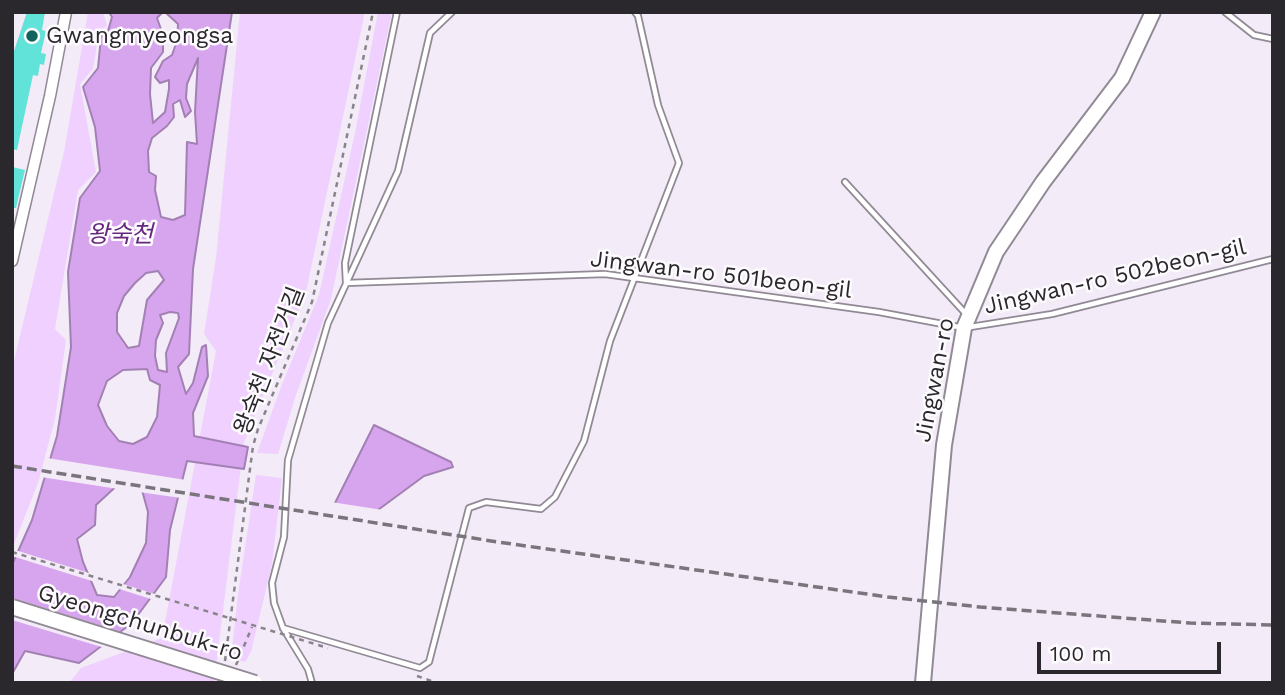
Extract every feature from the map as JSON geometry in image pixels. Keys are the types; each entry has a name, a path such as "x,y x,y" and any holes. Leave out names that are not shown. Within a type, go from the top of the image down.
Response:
{"street":[{"path":"12,261 50,96 66,12"},
{"name":"Jingwan-ro","path":"923,683 944,445 966,322 996,252 1043,181 1122,78 1153,12"},
{"name":"Gyeongchunbuk-ro","path":"12,607 255,683"}],"lane":[{"path":"346,283 345,263 397,12"},
{"path":"312,683 307,669 283,628 274,603 272,583 284,537 288,460 328,323 398,171 430,33 452,12"},
{"path":"283,628 420,668 429,662 469,508 486,502 541,509 555,497 584,442 610,341 679,163 657,105 635,12"},
{"path":"1225,12 1254,35 1273,39"},
{"path":"845,182 966,322"},
{"name":"Jingwan-ro 502beon-gil","path":"966,322 1052,314 1273,259"},
{"name":"Jingwan-ro 501beon-gil","path":"346,283 605,274 966,322"}],"path":[{"name":"왕숙천 자전거길","path":"224,670 253,446 312,302 373,12"},
{"path":"12,552 328,648"},
{"path":"233,671 253,626"}],"shaded area":[{"path":"88,12 103,12 107,26 99,32 93,69 80,84 96,172 78,190 55,329 66,340 55,419 38,483 12,549 12,369 64,152"},
{"path":"240,12 365,12 306,292 244,442 214,683 69,683 81,668 162,638 216,351 204,334 216,258"},
{"path":"378,12 392,12 331,299 278,454 257,453 319,295 355,133"},
{"path":"256,475 282,478 272,564 251,652 245,662 231,658"}],"water":[{"name":"왕숙천","path":"109,12 163,12 157,18 163,35 163,52 151,68 153,123 165,112 169,89 169,80 160,83 155,77 163,61 172,55 177,41 178,24 165,12 232,12 193,269 189,354 178,367 186,394 193,383 202,347 206,345 208,376 193,413 194,436 248,447 244,469 187,461 170,530 166,577 132,623 79,663 25,651 12,674 12,565 32,520 57,436 71,347 68,272 80,198 100,171 95,127 83,87 98,68 101,37 108,31 112,17","holes":["198,58 195,112 197,144 187,142 185,215 173,220 161,217 155,190 156,176 149,172 148,151 152,138 174,117 173,104 180,100 185,117 191,111 186,98 187,84","158,271 164,280 147,300 139,346 128,348 117,332 117,313 124,296 146,273","178,313 179,318 166,353 167,372 158,370 155,356 156,340 163,323 160,315","147,369 150,380 160,385 157,417 147,437 133,444 119,441 107,426 98,405 107,381 123,370","123,480 140,483 148,512 146,543 130,577 114,597 97,595 83,562 77,539 95,525 96,505"]},
{"path":"374,425 451,462 453,467 424,476 359,524 330,513"}],"pier":[{"path":"47,458 186,480 181,498 139,492 138,486 124,484 118,489 41,477"},
{"path":"331,502 383,510 361,526 352,525 327,515"},
{"path":"15,550 92,574 95,582 12,556"},
{"path":"120,583 158,595 154,600 116,588"},
{"path":"12,598 124,633 105,648 12,620"}],"building":[{"path":"27,12 45,12 42,30 46,31 41,53 46,54 44,65 40,64 38,76 33,75 17,150 12,149 12,57"},
{"path":"12,167 25,170 16,208 12,208"}],"railway":[{"path":"12,466 498,542 888,597 1190,623 1273,625"}],"place":[{"name":"Gwangmyeongsa","path":"32,36"}]}
